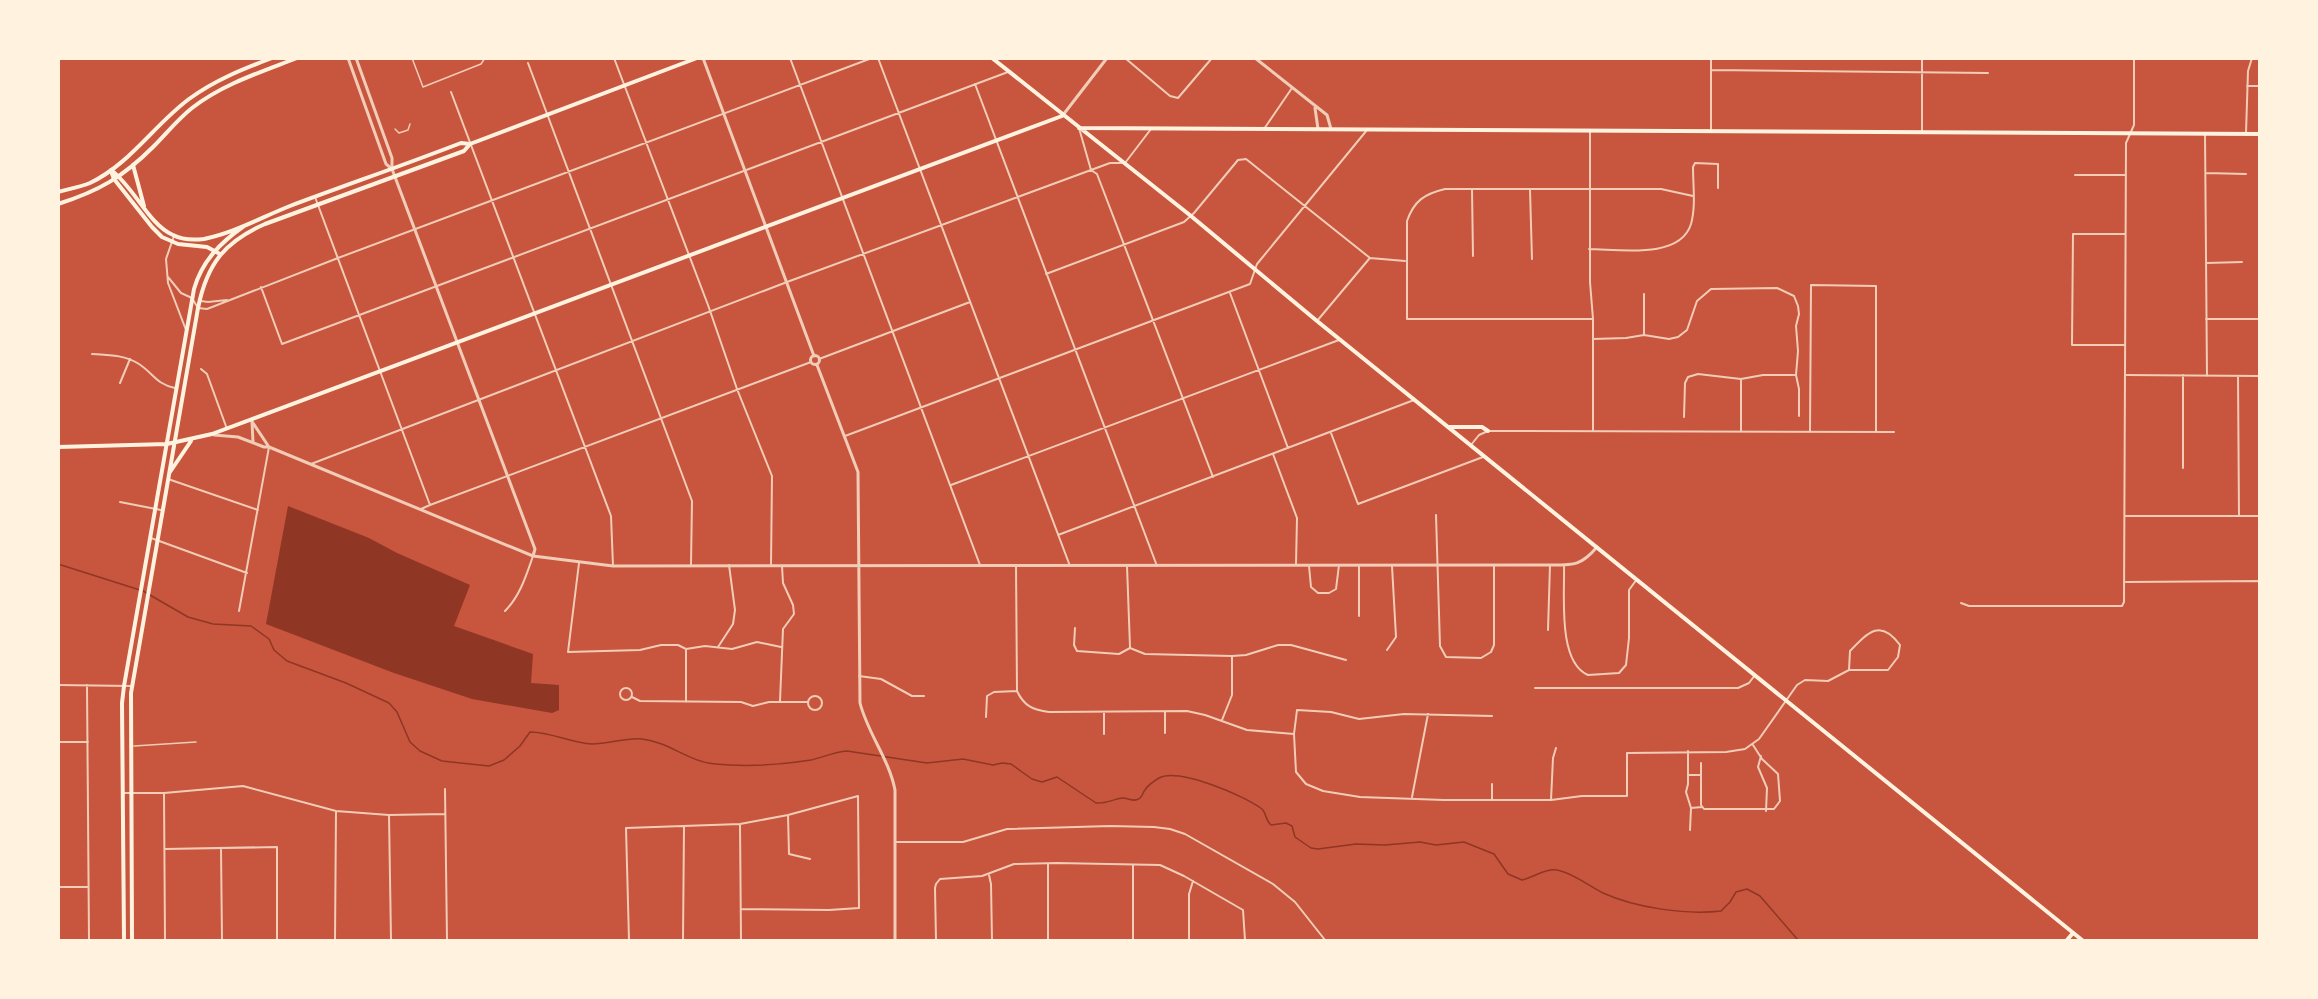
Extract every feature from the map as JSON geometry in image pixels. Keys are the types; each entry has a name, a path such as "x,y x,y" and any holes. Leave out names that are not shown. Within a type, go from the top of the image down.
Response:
{"main road":[{"path":"58,192 89,183 111,170 198,93 230,75 272,58"},
{"path":"58,204 91,193 114,180 133,165 183,115 212,94 237,81 297,58"},
{"path":"111,170 119,176 160,227 174,236 200,239 244,226 461,143 470,144 697,58"},
{"path":"992,58 1191,216 1255,271 2082,940"},
{"path":"58,447 166,444 193,440 212,434 1063,115"},
{"path":"1079,128 2259,134"},
{"path":"132,940 131,686 198,308 206,277 220,254 247,232 464,151 470,144"},
{"path":"133,165 144,206"},
{"path":"111,170 114,180 152,227 172,242 204,246 220,254"},
{"path":"124,940 123,686 192,298 201,270 214,252 244,226"},
{"path":"1448,427 1482,428 1488,431"},
{"path":"169,472 193,440"},
{"path":"2067,940 2073,933"}],"street":[{"path":"348,58 386,164 392,169"},
{"path":"356,58 392,158 392,169 535,549 518,595 505,611"},
{"path":"614,58 737,389 772,476 771,565"},
{"path":"703,58 814,356 819,359"},
{"path":"790,58 980,565"},
{"path":"168,277 181,292 192,298 198,308 207,309 872,58"},
{"path":"878,58 1070,566"},
{"path":"998,63 1001,58"},
{"path":"1063,115 1107,58"},
{"path":"1125,58 1170,96 1178,98 1212,58"},
{"path":"1254,58 1327,115 1331,129"},
{"path":"1711,58 1711,132"},
{"path":"1922,58 1922,133"},
{"path":"1961,603 1969,606 2122,606 2124,602 2126,582 2125,175 2126,142 2134,125 2134,58"},
{"path":"2246,134 2248,71 2252,58"},
{"path":"528,63 692,501 691,565"},
{"path":"1711,70 1988,73"},
{"path":"261,287 282,345 1008,72"},
{"path":"975,84 1157,566"},
{"path":"2247,86 2259,86"},
{"path":"1264,129 1292,88"},
{"path":"451,92 611,516 612,566"},
{"path":"1315,106 1318,129"},
{"path":"1079,128 1091,170 1097,174 1125,245 1212,477"},
{"path":"311,464 787,282 1112,162 1125,163 1152,128"},
{"path":"845,436 1250,284 1257,264 1367,130"},
{"path":"1590,131 1589,249 1593,319 1593,430"},
{"path":"2205,134 2207,375"},
{"path":"1046,274 1184,222 1238,160 1246,159 1370,258 1406,261"},
{"path":"1589,249 1664,249 1681,239 1690,226 1695,163 1718,164 1718,188"},
{"path":"2206,173 2246,174"},
{"path":"2075,175 2125,175"},
{"path":"1593,319 1407,319 1407,221 1415,204 1430,192 1444,189 1661,189 1693,196"},
{"path":"1472,189 1473,256"},
{"path":"1530,190 1532,259"},
{"path":"315,197 430,505"},
{"path":"2125,234 2073,234 2072,345 2126,345"},
{"path":"174,236 166,263 168,283 186,332"},
{"path":"1317,321 1370,258"},
{"path":"2207,263 2242,262"},
{"path":"1810,431 1812,285 1876,286 1876,431"},
{"path":"1593,339 1644,335 1669,339 1687,330 1697,301 1711,289 1778,288 1794,296 1798,306 1796,375 1799,389 1799,416"},
{"path":"1230,293 1288,448"},
{"path":"1644,294 1644,335"},
{"path":"200,301 227,300"},
{"path":"819,359 970,302"},
{"path":"2206,319 2259,319"},
{"path":"951,485 1340,339"},
{"path":"92,354 130,359 145,368 161,384 176,389"},
{"path":"421,509 811,362 814,356"},
{"path":"120,383 130,359"},
{"path":"819,359 817,365 858,472 860,703 895,790 895,940"},
{"path":"811,362 817,365"},
{"path":"201,369 207,374 227,429"},
{"path":"1684,417 1684,383 1688,377 1698,374 1741,379 1763,375 1796,375"},
{"path":"2126,375 2259,376"},
{"path":"2183,375 2183,468"},
{"path":"2238,376 2239,516"},
{"path":"1741,379 1741,431"},
{"path":"1058,535 1415,399"},
{"path":"251,420 253,443"},
{"path":"239,611 269,447 251,420"},
{"path":"1471,445 1479,435 1488,431 1894,432"},
{"path":"1330,433 1358,504 1485,457"},
{"path":"212,434 238,437 269,447 533,556 612,566 1550,566 1576,565 1587,558 1597,547"},
{"path":"1273,454 1297,518 1296,566"},
{"path":"168,479 258,510"},
{"path":"120,502 162,510"},
{"path":"1437,515 1440,646 1446,657 1481,658 1491,652 1494,645 1494,566"},
{"path":"2126,516 2259,516"},
{"path":"151,538 247,573"},
{"path":"579,563 568,652 640,650 661,645 678,645 686,649 718,647 732,649 757,642 781,646"},
{"path":"1016,565 1017,691 1021,700 1032,709 1049,712 1187,711 1247,730 1294,734"},
{"path":"1564,565 1565,633 1576,665 1588,675 1618,673 1626,665 1629,638 1629,590 1637,579"},
{"path":"718,647 733,624 735,610 729,566"},
{"path":"780,702 783,629 794,614 793,604 783,583 782,566"},
{"path":"1127,566 1130,648"},
{"path":"1309,566 1311,587 1318,593 1329,593 1336,589 1339,566"},
{"path":"1359,566 1359,616"},
{"path":"1387,650 1396,637 1392,566"},
{"path":"1548,630 1550,566"},
{"path":"2126,582 2259,581 2259,600"},
{"path":"1075,628 1074,645 1077,651 1119,654 1130,648"},
{"path":"1492,716 1428,714 1359,719 1331,712 1297,710 1294,734 1296,772 1306,784 1343,796 1551,800 1582,796 1627,796 1627,753 1738,751 1760,739 1797,685 1805,680 1828,681 1849,670 1881,672 1888,670 1898,657 1900,645 1890,633 1875,630 1867,633 1850,651 1849,670"},
{"path":"1130,648 1145,654 1232,656 1291,645 1346,660"},
{"path":"686,649 686,702"},
{"path":"1222,721 1232,695 1232,656"},
{"path":"1535,688 1738,688 1749,683 1755,675"},
{"path":"860,676 881,679 912,696 924,696"},
{"path":"87,685 89,940"},
{"path":"58,686 131,686"},
{"path":"626,688 631,690 632,698 627,701 621,698 621,690 626,688"},
{"path":"986,717 987,696 994,692 1017,691"},
{"path":"632,698 640,701 741,702 753,706 769,702 808,702 817,697 822,704 816,710 810,708 808,702"},
{"path":"1104,712 1104,734"},
{"path":"1165,712 1165,734"},
{"path":"1412,797 1428,714"},
{"path":"58,742 88,742"},
{"path":"1690,808 1766,811 1777,807 1780,801 1780,779 1777,771 1752,744"},
{"path":"1551,800 1553,758 1556,748"},
{"path":"1688,751 1689,776 1686,792 1690,808 1690,830"},
{"path":"1761,756 1758,767 1767,788 1766,811"},
{"path":"1701,762 1702,807"},
{"path":"1689,776 1701,776"},
{"path":"1492,784 1492,800"},
{"path":"122,793 164,793 243,786 336,811 389,815 445,814"},
{"path":"445,789 447,940"},
{"path":"164,793 165,940"},
{"path":"629,940 626,828 740,824 788,815 858,796 859,908 741,909"},
{"path":"335,940 336,811"},
{"path":"389,815 391,940"},
{"path":"788,815 789,854 810,858"},
{"path":"740,824 741,940"},
{"path":"683,940 684,826"},
{"path":"896,842 963,842 1007,829 1135,826 1170,829 1185,834 1273,884 1294,902 1325,940"},
{"path":"165,849 277,848 278,940"},
{"path":"221,849 222,940"},
{"path":"936,940 935,888 938,880 969,878 1014,864 1165,866 1243,910 1245,940"},
{"path":"1048,864 1048,940"},
{"path":"1133,864 1133,940"},
{"path":"989,873 992,884 992,940"},
{"path":"1189,940 1189,894 1193,881"},
{"path":"58,887 88,886"}],"lane":[{"path":"411,58 423,87 481,64 485,58"},
{"path":"395,129 399,133 408,130 410,123"},
{"path":"130,746 195,742"}],"shaded area":[{"path":"288,506 369,538 470,585 454,626 533,654 531,683 559,685 559,710 552,713 472,699 394,673 266,624"}],"waterway":[{"path":"58,564 143,591 188,617 213,624 251,626 269,639 274,650 287,661 346,683 389,703 397,712 410,742 420,751 442,761 489,766 504,760 520,746 530,732 592,744 642,739 661,744 696,760 727,765 787,763 847,751 927,763 963,759 993,765 1011,764 1032,779 1042,782 1057,777 1096,803 1123,798 1136,800 1141,797 1149,785 1159,778 1181,776 1211,784 1253,803 1264,811 1271,825 1286,823 1292,826 1295,837 1311,848 1356,844 1385,845 1420,842 1436,845 1464,842 1494,854 1508,874 1522,880 1544,871 1557,870 1603,893 1630,903 1677,911 1721,911 1736,892 1747,889 1760,896 1798,940"}]}
